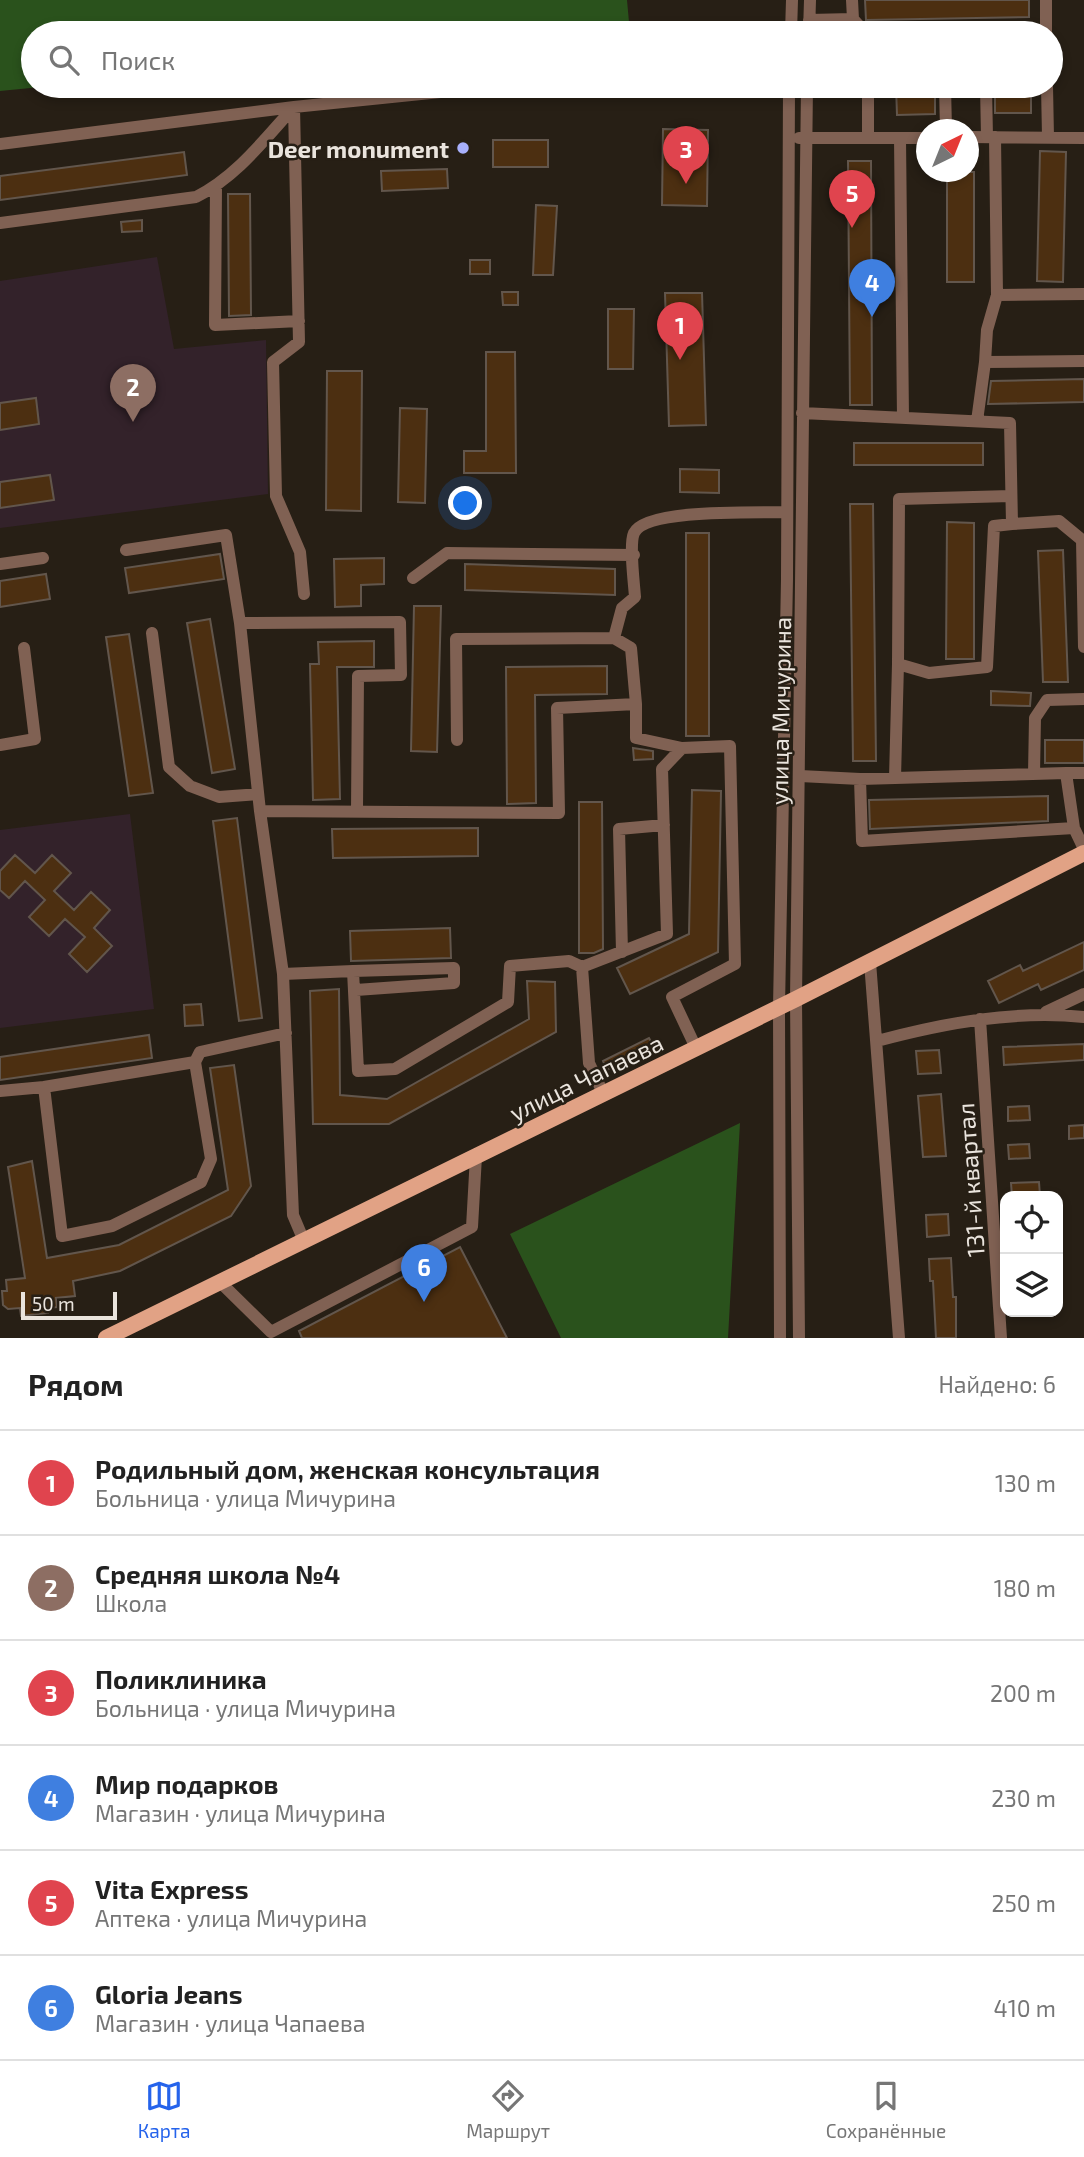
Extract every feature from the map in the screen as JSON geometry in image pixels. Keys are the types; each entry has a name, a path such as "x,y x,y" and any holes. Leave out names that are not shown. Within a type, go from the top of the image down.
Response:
{"main road":[{"name":"улица Чапаева","path":"106,1338 796,999 1084,851"}],"street":[{"path":"791,21 792,0"},
{"path":"809,21 810,0"},
{"path":"852,0 855,21"},
{"path":"1046,0 1046,21"},
{"path":"842,21 853,19"},
{"path":"0,144 382,98"},
{"name":"улица Мичурина","path":"780,1338 779,1007 787,512 789,98"},
{"name":"улица Мичурина","path":"799,1338 796,999 807,98"},
{"path":"867,98 868,138"},
{"path":"945,98 946,119"},
{"path":"977,421 987,330 997,295 987,98"},
{"path":"1047,98 1048,137"},
{"path":"0,223 196,197 216,187 294,107"},
{"path":"294,107 299,342 273,362 276,496 300,552 304,594"},
{"path":"788,138 916,138"},
{"path":"900,138 903,418"},
{"path":"979,138 1084,138"},
{"path":"216,187 215,325 299,321"},
{"path":"997,295 1084,294"},
{"path":"985,362 1084,361"},
{"path":"802,413 1010,423 1012,524"},
{"path":"895,778 899,499 1011,496"},
{"path":"614,638 622,608 635,597 633,534 640,525 654,518 787,512"},
{"path":"898,664 929,673 987,667 994,526 1012,524 1059,522 1082,540 1084,648"},
{"path":"126,550 226,535 240,623 260,811 284,974 293,1215 304,1241"},
{"path":"413,578 447,553 634,555"},
{"path":"0,564 43,558"},
{"path":"240,623 400,622 401,674 358,676 357,811"},
{"path":"152,633 169,767 190,786 219,797 258,794"},
{"path":"457,740 456,639 614,638 631,648 636,738 682,748 730,746 735,964 672,997 696,1048"},
{"path":"0,745 34,738 24,648"},
{"path":"1034,775 1035,718 1047,700 1084,699"},
{"path":"260,811 559,813 557,708 636,704"},
{"path":"353,971 358,1071 395,1069 508,1002 510,966 569,961 582,967 667,934 662,769 682,748"},
{"path":"800,776 860,779 1084,773"},
{"path":"1066,774 1074,828 1084,851"},
{"path":"860,779 862,841 1074,828"},
{"path":"622,952 620,829 664,825"},
{"path":"870,962 899,1338"},
{"path":"582,967 589,1063 603,1093"},
{"path":"284,974 454,968 454,983 356,990"},
{"path":"1043,1014 1084,994"},
{"path":"877,1041 981,1019 1043,1014 1084,1017"},
{"name":"131-й квартал","path":"981,1019 1001,1338"},
{"path":"44,1087 62,1236 111,1226 201,1182 211,1159 195,1062 200,1052 286,1033"},
{"path":"0,1091 44,1087 195,1062"},
{"path":"220,1282 271,1332 472,1227 476,1156"}],"shaded area":[{"path":"157,257 174,349 266,340 268,494 0,528 0,281"},
{"path":"130,814 154,1009 0,1028 0,830"}],"green space":[{"path":"0,0 627,0 629,21 21,21 21,89 0,91"},
{"path":"740,1123 728,1338 561,1338 510,1234"}],"building":[{"path":"865,0 1029,0 1029,17 866,20"},
{"path":"896,98 935,98 935,114 897,115"},
{"path":"995,98 1031,98 1031,113 995,113"},
{"path":"663,129 708,130 707,206 662,205"},
{"path":"493,140 548,140 548,167 493,167"},
{"path":"1040,151 1066,152 1063,282 1037,281"},
{"path":"184,152 187,175 0,200 0,176"},
{"path":"848,161 871,161 872,405 850,405"},
{"path":"447,169 448,188 382,191 381,171"},
{"path":"947,182 974,182 974,282 947,282"},
{"path":"228,194 250,194 251,315 229,316"},
{"path":"536,205 557,206 553,275 533,275"},
{"path":"142,220 142,231 122,232 121,222"},
{"path":"470,260 490,260 490,274 470,274"},
{"path":"502,292 518,292 518,305 503,305"},
{"path":"665,293 702,293 706,425 669,426"},
{"path":"608,309 634,309 633,369 608,369"},
{"path":"486,352 515,352 516,473 464,473 464,451 486,451"},
{"path":"327,371 362,371 361,511 326,510"},
{"path":"1084,379 1084,402 988,404 991,381"},
{"path":"36,398 39,424 0,430 0,403"},
{"path":"400,408 427,409 425,503 398,502"},
{"path":"854,443 983,443 983,465 854,465"},
{"path":"680,469 719,470 719,493 680,492"},
{"path":"50,475 54,500 0,508 0,482"},
{"path":"850,504 873,504 876,761 853,761"},
{"path":"947,522 974,523 974,659 946,659"},
{"path":"686,533 709,533 709,736 686,736"},
{"path":"1063,550 1068,682 1043,682 1038,551"},
{"path":"220,554 224,579 129,593 125,568"},
{"path":"384,558 384,584 361,585 361,606 335,607 334,559"},
{"path":"465,564 615,569 615,595 465,590"},
{"path":"46,574 50,599 0,607 0,581"},
{"path":"414,606 441,606 437,752 411,751"},
{"path":"210,619 235,769 212,773 187,623"},
{"path":"129,634 153,793 129,796 106,637"},
{"path":"374,641 374,667 337,667 340,799 313,800 310,664 319,664 318,642"},
{"path":"607,666 607,694 535,695 536,803 507,804 506,667"},
{"path":"991,691 1031,693 1030,706 991,705"},
{"path":"1045,740 1084,740 1084,763 1045,763"},
{"path":"633,748 653,751 653,759 634,760"},
{"path":"692,790 721,791 718,952 630,994 617,968 689,934"},
{"path":"1048,796 1048,821 870,829 869,800"},
{"path":"579,802 602,802 603,949 594,953 579,953"},
{"path":"237,818 262,1018 239,1021 213,821"},
{"path":"478,828 478,856 333,858 332,829"},
{"path":"15,855 35,873 52,855 71,873 54,891 74,910 91,892 110,910 94,928 112,946 87,972 69,954 85,937 65,919 49,936 29,917 45,900 25,881 9,898 0,890 0,871"},
{"path":"450,928 451,958 351,961 350,931"},
{"path":"1084,942 1084,970 1041,990 1038,984 999,1003 988,981 1020,965 1023,971"},
{"path":"527,981 555,982 556,1032 389,1124 313,1124 310,991 339,989 340,1095 387,1099 529,1019"},
{"path":"201,1004 203,1025 185,1026 184,1005"},
{"path":"149,1035 152,1058 0,1080 0,1057"},
{"path":"649,1038 654,1047 607,1070 603,1061"},
{"path":"1084,1044 1084,1060 1004,1065 1003,1047"},
{"path":"939,1050 941,1073 918,1074 916,1051"},
{"path":"234,1065 251,1186 231,1216 120,1271 73,1281 75,1296 56,1298 57,1307 47,1308 48,1313 21,1316 20,1308 8,1309 3,1305 2,1291 7,1291 6,1280 25,1278 8,1167 32,1161 47,1258 119,1245 228,1190 210,1068"},
{"path":"941,1094 946,1156 923,1157 918,1096"},
{"path":"1029,1106 1030,1120 1008,1121 1008,1107"},
{"path":"1084,1125 1084,1138 1069,1139 1069,1126"},
{"path":"1029,1144 1030,1158 1009,1159 1008,1145"},
{"path":"1039,1182 1040,1191 1012,1191 1011,1183"},
{"path":"948,1214 949,1235 927,1237 926,1215"},
{"path":"460,1247 507,1338 302,1338 299,1331"},
{"path":"951,1258 953,1297 956,1297 956,1338 936,1338 929,1259"}],"place":[{"name":"Deer monument","path":"463,148"},
{"name":"Поликлиника","path":"686,184"},
{"name":"Vita Express","path":"852,228"},
{"name":"Мир подарков","path":"872,317"},
{"name":"Родильный дом, женская консультация","path":"680,360"},
{"name":"Средняя школа №4","path":"133,422"},
{"name":"Gloria Jeans","path":"424,1302"}]}
